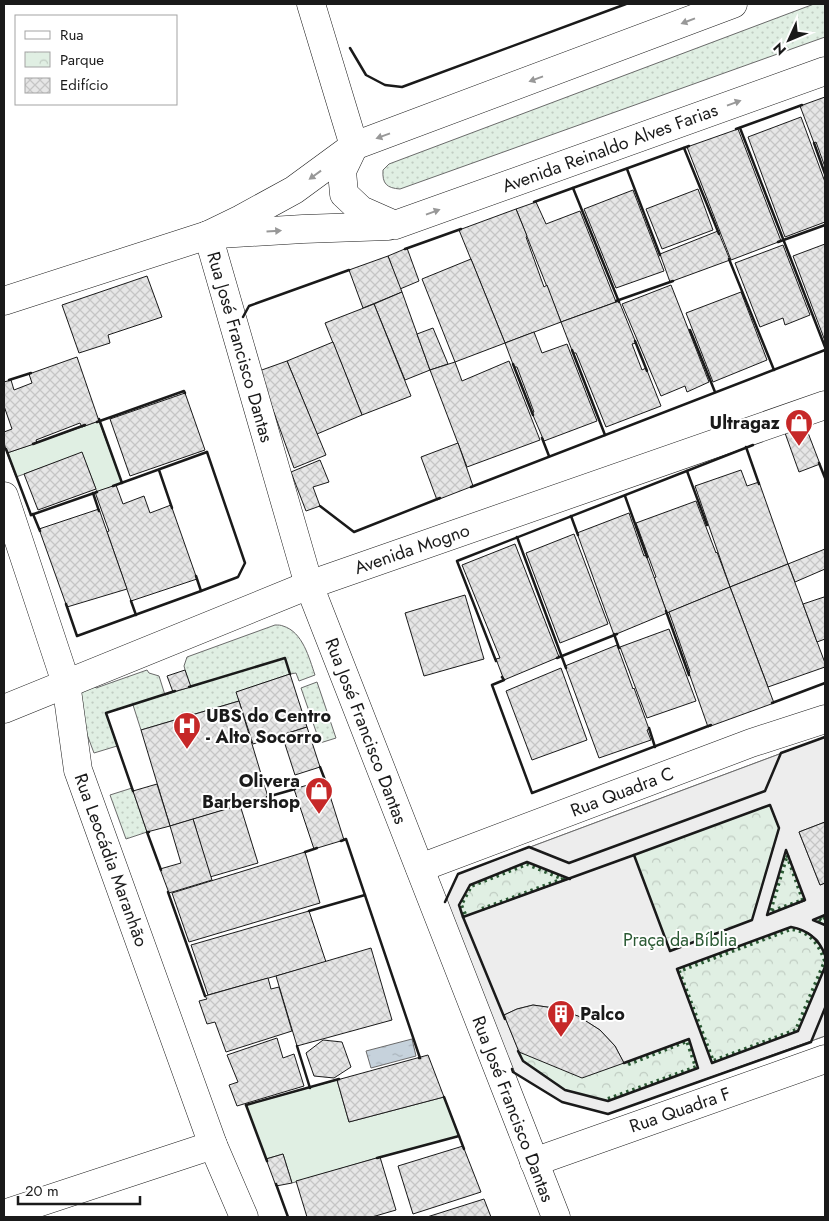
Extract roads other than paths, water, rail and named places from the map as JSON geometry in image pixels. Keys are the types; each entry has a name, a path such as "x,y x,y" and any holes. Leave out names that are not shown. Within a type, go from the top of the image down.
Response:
{"street":[{"path":"311,4 354,146 342,171 344,194 361,210 395,225"},
{"name":"Avenida Reinaldo Alves Farias","path":"4,301 208,235 294,190 354,146 733,4"},
{"name":"Avenida Reinaldo Alves Farias","path":"208,235 395,225 825,71"},
{"name":"Rua José Francisco Dantas","path":"208,235 309,585 556,1217"},
{"name":"Avenida Mogno","path":"4,708 309,585 825,406"},
{"name":"Rua Leocádia Maranhão","path":"4,496 66,683 78,770 213,1145 244,1217"},
{"name":"Rua Quadra C","path":"420,868 751,743 825,718"},
{"name":"Rua Quadra F","path":"534,1162 825,1059"},
{"path":"4,1214 213,1145"}],"water":[{"path":"412,1039 416,1056 371,1068 366,1051"}],"place":[{"name":"Ultragaz","path":"799,447"},
{"name":"UBS do Centro - Alto Socorro","path":"187,750"},
{"name":"Olivera Barbershop","path":"319,815"},
{"name":"Palco","path":"561,1038"}],"park label":[{"name":"Praça da Bíblia","path":"680,940"}]}
